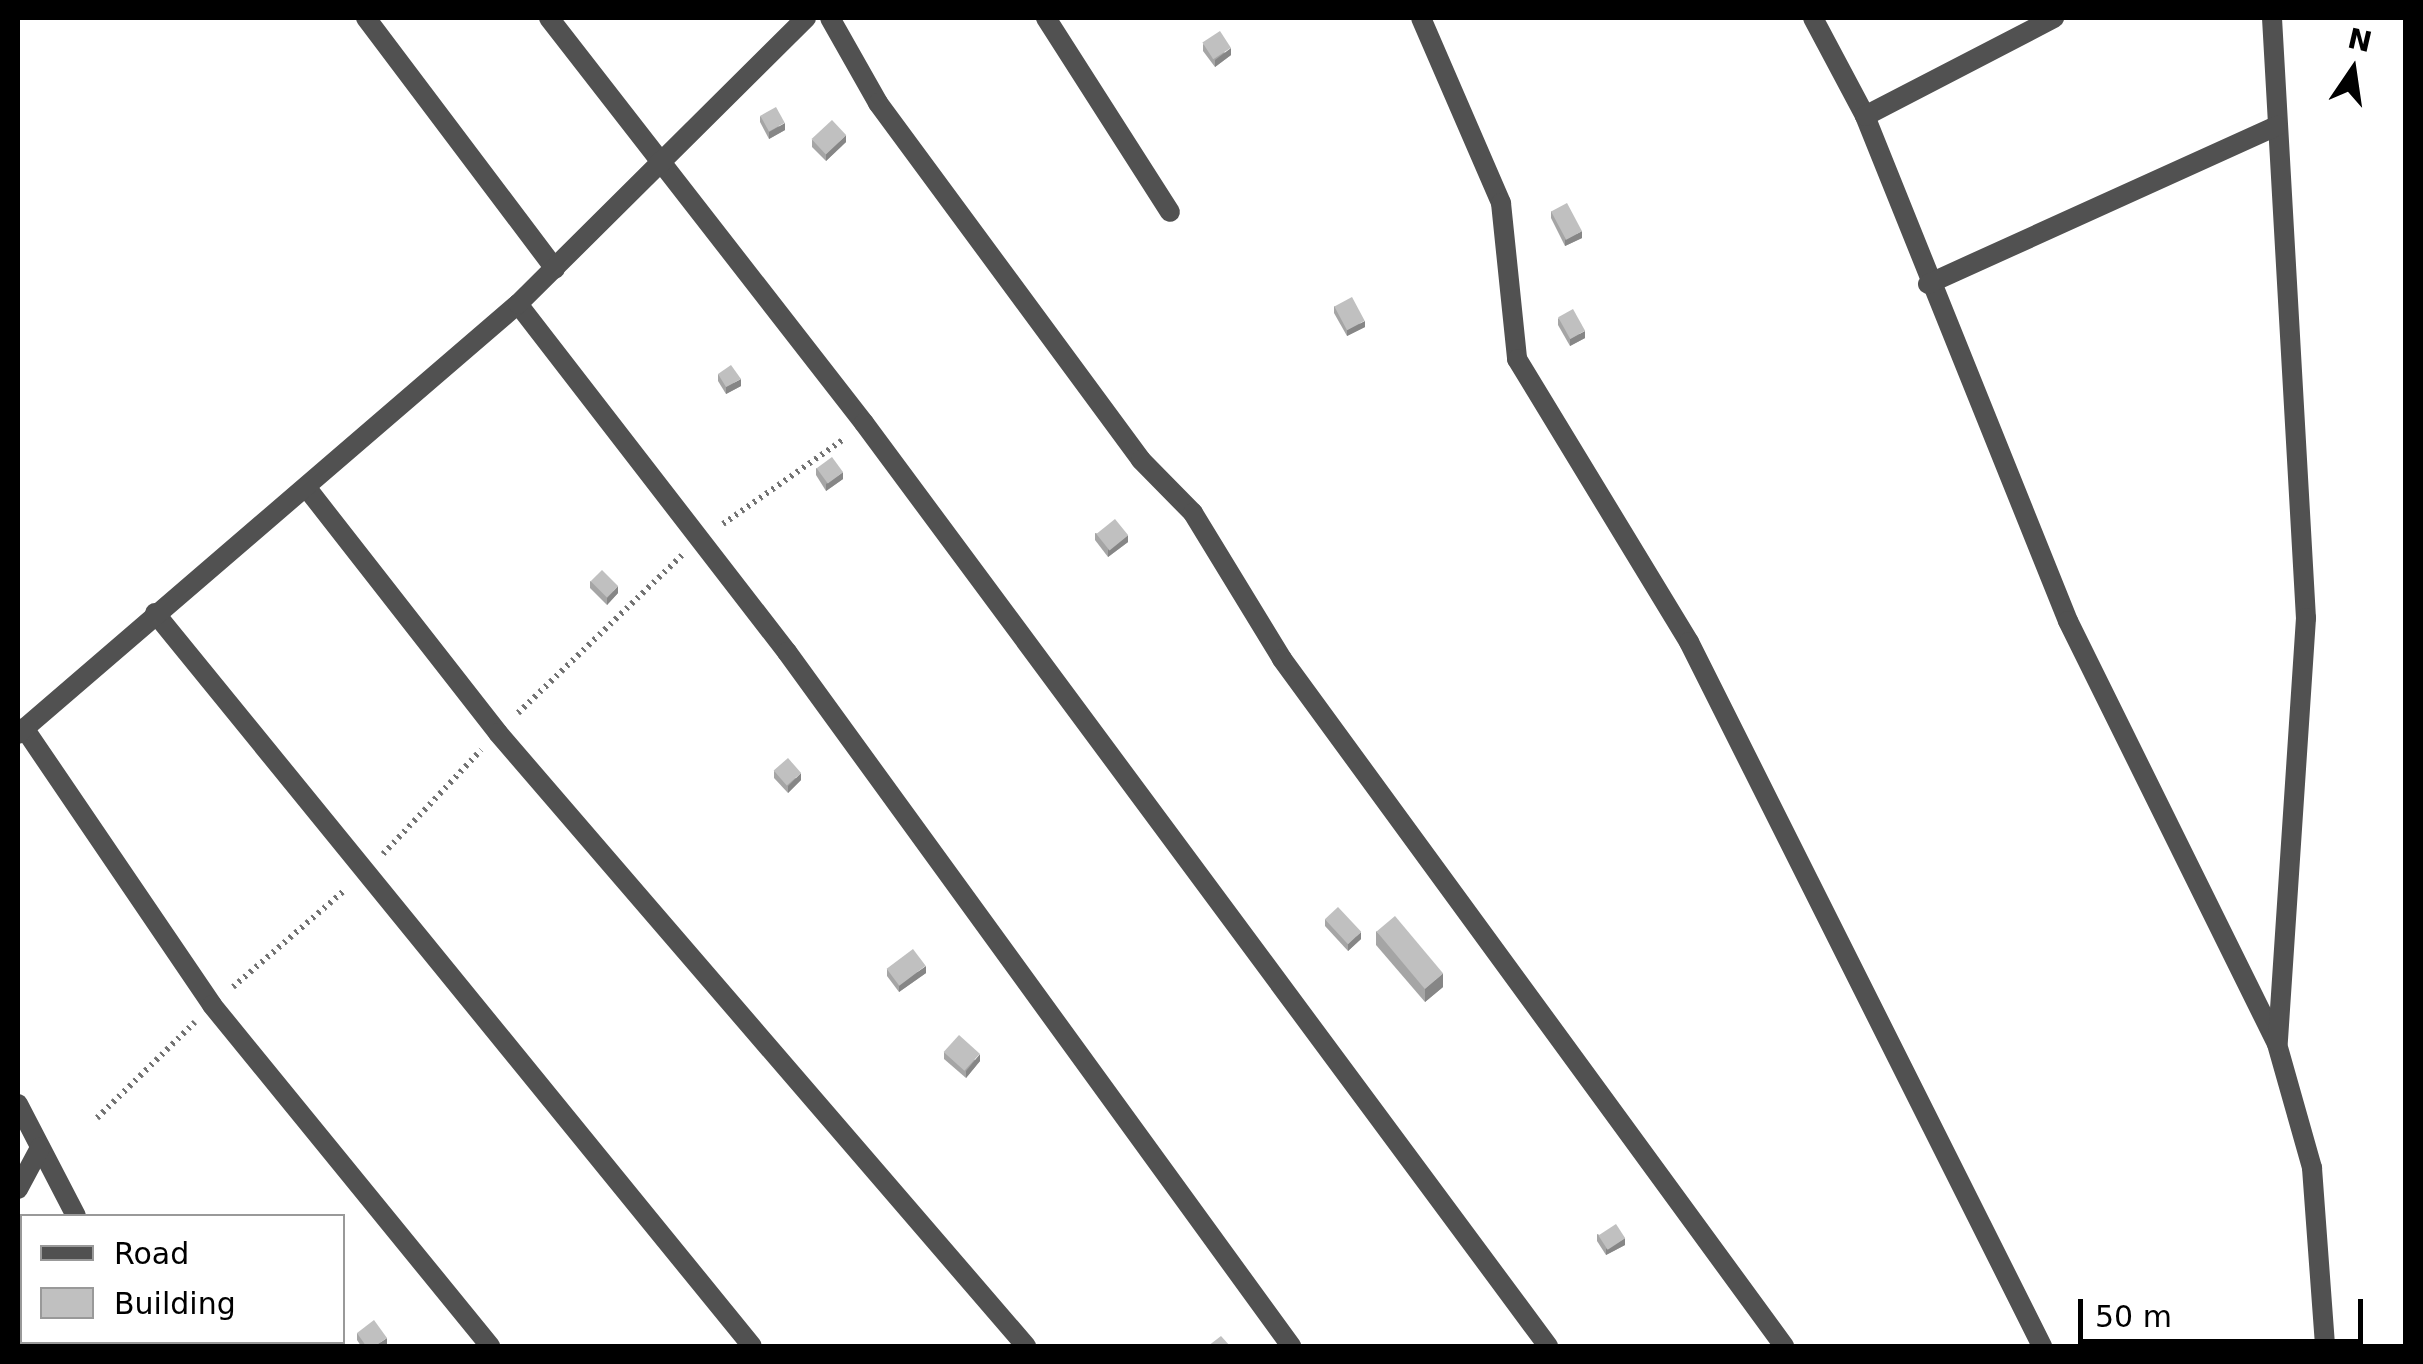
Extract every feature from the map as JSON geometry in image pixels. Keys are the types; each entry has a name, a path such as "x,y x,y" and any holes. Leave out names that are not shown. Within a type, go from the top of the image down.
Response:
{"street":[{"path":"366,18 555,269"},
{"path":"548,18 656,166 864,423 1548,1346"},
{"path":"490,1346 212,1005 21,731 518,304 806,18"},
{"path":"830,18 878,103 1140,460 1193,513 1282,659 1784,1346"},
{"path":"1046,18 1170,212"},
{"path":"1421,18 1501,202 1518,359 1689,642 2042,1346"},
{"path":"1813,18 1865,116 1928,284 2068,621 2278,1044 2312,1168 2325,1346"},
{"path":"1865,116 2054,18"},
{"path":"2272,18 2306,618 2278,1044"},
{"path":"1928,284 2276,126"},
{"path":"518,304 700,538 1291,1346"},
{"path":"306,486 498,733 1026,1346"},
{"path":"154,613 752,1346"},
{"path":"18,1104 75,1214"},
{"path":"18,1188 40,1148"}],"path":[{"path":"98,1118 212,1005 364,873 498,733 700,538 864,423"}],"building":[{"path":"1220,31 1231,48 1213,59 1202,42"},
{"path":"776,107 785,123 769,131 760,116"},
{"path":"832,120 846,135 826,154 812,139"},
{"path":"1567,203 1582,231 1566,240 1551,211"},
{"path":"1352,297 1365,321 1347,330 1334,306"},
{"path":"1573,309 1585,331 1570,339 1558,317"},
{"path":"731,365 741,379 726,387 718,374"},
{"path":"832,457 843,472 828,484 817,468"},
{"path":"1115,519 1128,535 1110,550 1096,534"},
{"path":"602,570 618,586 607,598 591,581"},
{"path":"788,758 801,773 787,786 774,770"},
{"path":"1338,907 1361,932 1348,944 1325,919"},
{"path":"1395,916 1443,973 1425,989 1377,931"},
{"path":"913,949 926,966 899,986 887,969"},
{"path":"959,1035 980,1054 964,1071 944,1052"},
{"path":"1616,1224 1625,1238 1608,1250 1598,1235"},
{"path":"374,1320 387,1338 375,1346 366,1346 357,1333"},
{"path":"1221,1336 1230,1346 1208,1346"}]}
